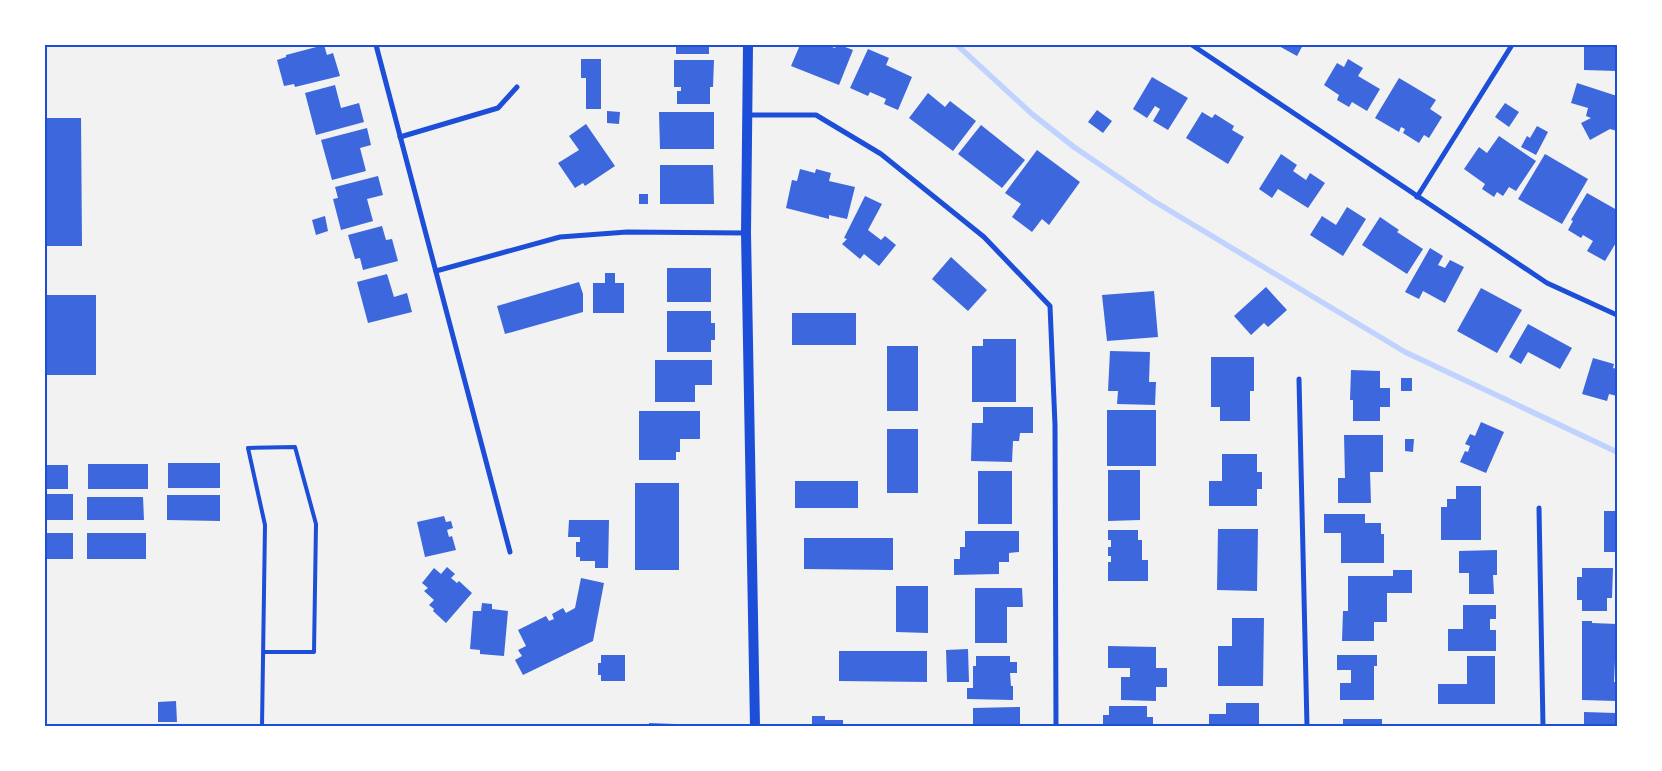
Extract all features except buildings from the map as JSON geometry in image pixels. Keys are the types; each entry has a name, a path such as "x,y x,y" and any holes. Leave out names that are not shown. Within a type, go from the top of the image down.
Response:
{"main road":[{"path":"748,45 746,233 755,726"}],"street":[{"path":"376,45 510,552"},
{"path":"1192,45 1547,283 1617,315"},
{"path":"1417,197 1512,45"},
{"path":"400,137 498,108 517,88"},
{"path":"748,115 816,115 882,154 984,237 1050,306 1055,425 1056,726"},
{"path":"436,271 560,237 627,232 746,233"},
{"path":"1299,379 1307,726"},
{"path":"1539,508 1543,726"}],"lane":[{"path":"262,726 263,652 265,525 248,448 295,447 316,524 314,652 263,652"}],"waterway":[{"path":"957,45 1032,114 1074,147 1152,200 1405,352 1617,452"}]}
